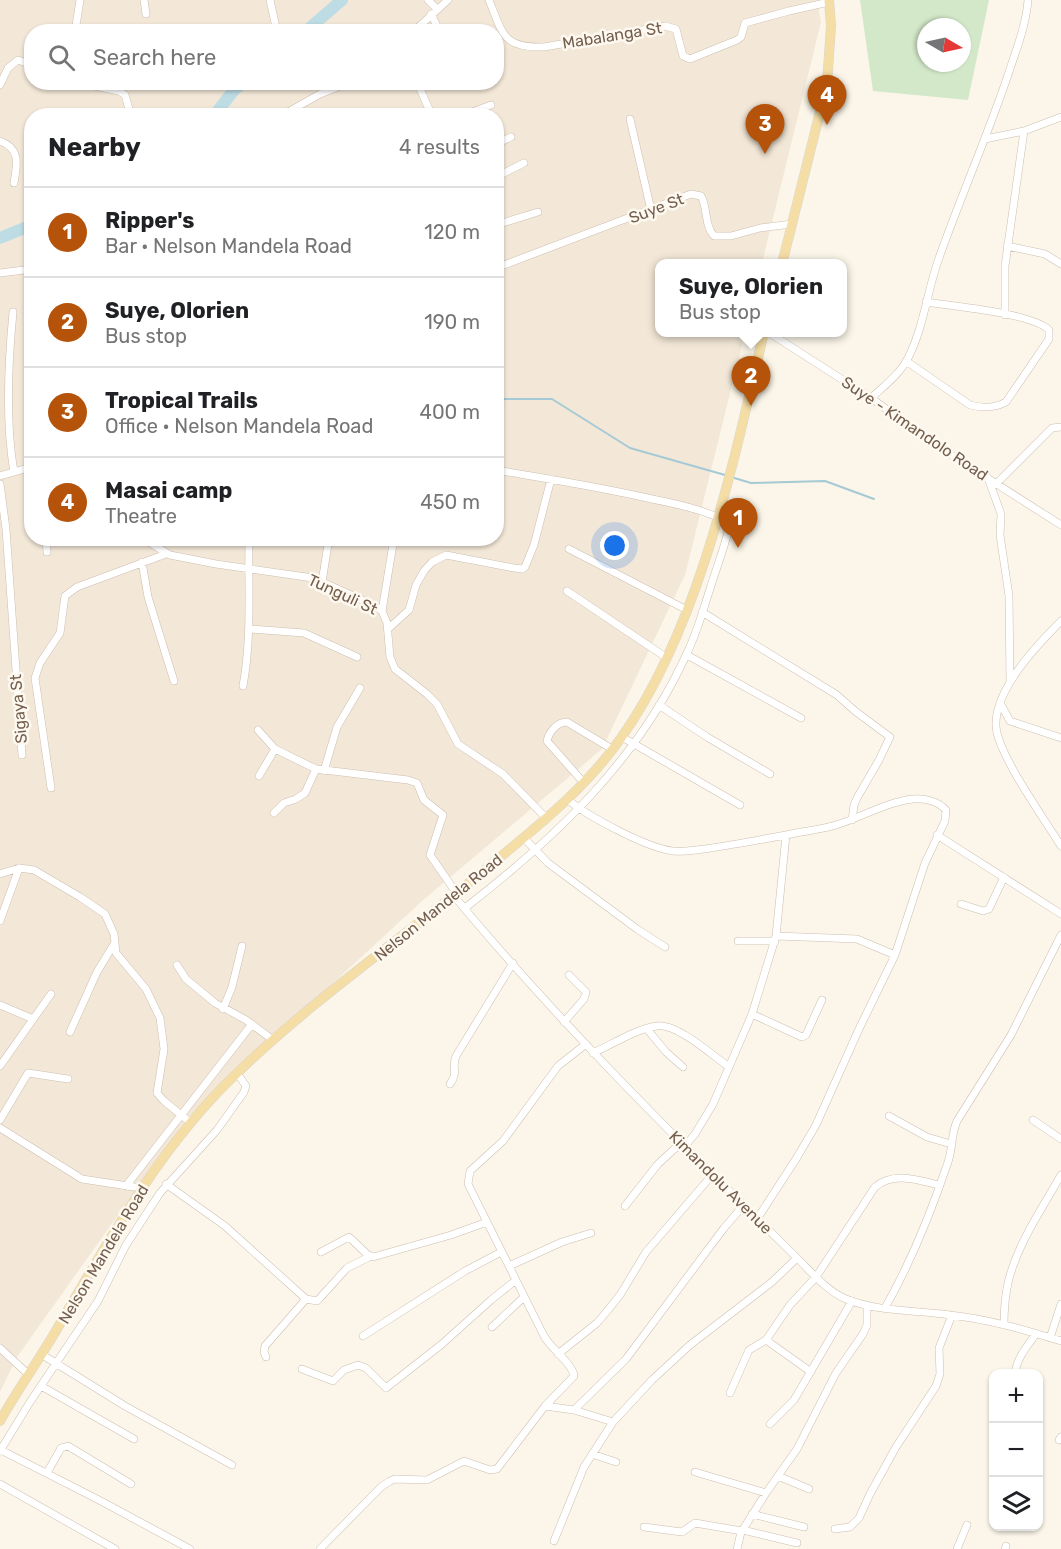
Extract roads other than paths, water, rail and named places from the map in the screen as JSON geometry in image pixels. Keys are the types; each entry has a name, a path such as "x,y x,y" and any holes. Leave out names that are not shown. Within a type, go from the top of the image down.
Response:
{"main road":[{"path":"783,259 827,84 831,26 829,1"},
{"name":"Nelson Mandela Road","path":"0,1421 141,1188 191,1123 237,1073 273,1040 456,895 546,819 583,783 622,737 667,658 687,610 733,463 765,337"}],"street":[{"path":"76,24 80,0"},
{"path":"144,0 146,14"},
{"path":"270,0 275,24"},
{"path":"428,0 438,24"},
{"path":"420,24 447,0"},
{"name":"Mabalanga St","path":"489,0 499,24"},
{"path":"871,398 886,385 906,361 916,341 938,261 985,139 1020,36 1028,0"},
{"name":"Mabalanga St","path":"504,35 510,42 544,47 665,26 676,29 683,56 690,59 738,40 745,23 829,1"},
{"path":"0,85 11,64 18,60 24,62"},
{"path":"113,90 125,95 129,108"},
{"path":"295,108 330,90"},
{"path":"421,90 428,108"},
{"path":"483,108 491,105"},
{"path":"985,139 1024,131 1061,117"},
{"path":"630,119 651,210"},
{"path":"1005,315 1004,283 1007,246 1024,131"},
{"path":"504,140 511,137"},
{"path":"0,141 12,148 17,156 14,183"},
{"path":"504,173 524,163"},
{"name":"Suye St","path":"504,265 695,194 701,196 704,201 708,226 714,236 731,236 760,228 792,224"},
{"path":"504,223 538,212"},
{"path":"1007,246 1048,255 1061,264"},
{"path":"0,273 24,270"},
{"path":"906,361 970,405 981,407 1000,405 1006,402 1046,345 1049,333 1045,326 1020,317 926,302"},
{"path":"13,312 10,337 9,410 10,445 14,472"},
{"name":"Suye - Kimandolo Road","path":"772,337 871,398 937,446 1061,525"},
{"path":"997,483 1052,428 1061,427"},
{"path":"0,476 24,469"},
{"path":"465,908 536,851 580,809 634,744 687,655 729,528 728,522 717,516 638,495 504,471"},
{"path":"988,478 1001,514 1000,532 1009,596 1010,682"},
{"path":"388,628 409,610 416,585 424,572 432,562 446,555 514,568 525,567 534,545 551,479"},
{"name":"Sigaya St","path":"0,484 4,507 22,755"},
{"path":"47,546 47,552"},
{"name":"Tunguli St","path":"154,546 166,554 298,575 322,582 382,611 388,628 390,657 395,669 437,704 458,744 503,774 546,819"},
{"path":"243,686 249,657 249,546"},
{"path":"322,582 328,546"},
{"path":"382,611 393,546"},
{"path":"569,549 687,610"},
{"path":"51,788 35,678 40,663 60,633 65,596 77,587 166,554"},
{"path":"142,562 148,597 174,681"},
{"path":"567,591 667,658"},
{"path":"702,612 837,695 890,737 856,798 852,820"},
{"path":"1061,621 1010,682 996,716 996,728 1000,742 1017,776 1061,846"},
{"path":"250,629 304,633 357,657"},
{"path":"687,655 801,718"},
{"path":"274,813 284,803 305,793 320,770 337,727 360,688"},
{"path":"1000,703 1011,721 1061,738"},
{"path":"658,705 770,774"},
{"path":"583,783 547,741 558,724 567,722 612,749"},
{"path":"258,730 275,749 320,770"},
{"path":"622,737 740,805"},
{"path":"259,776 275,749"},
{"name":"Kimandolu Avenue","path":"320,770 417,783 424,800 442,815 430,855 465,908 593,1053 743,1206 816,1277 843,1298 867,1305 952,1315 1004,1325 1061,1341"},
{"path":"567,799 618,830 671,851 744,844 836,825 892,804 924,799 940,804 946,810 945,820 925,863 895,955 816,1125 757,1219"},
{"path":"625,1206 658,1164 695,1134 713,1104 752,1014 776,939 786,835"},
{"path":"937,835 1061,914"},
{"path":"524,838 536,851 618,915 665,947"},
{"path":"0,921 19,868"},
{"path":"0,874 19,868 34,870 105,914 111,927 116,953 146,989 157,1009 164,1049 157,1093 191,1123"},
{"path":"961,904 983,911 989,909 1004,877"},
{"path":"885,1308 910,1263 949,1162 957,1121 1011,1035 1061,935"},
{"path":"738,940 857,939 895,955"},
{"path":"70,1032 97,972 114,944"},
{"path":"223,1009 232,987 242,946"},
{"path":"450,1084 455,1076 456,1056 513,963"},
{"path":"177,965 186,979 223,1009 252,1024 273,1040"},
{"path":"564,1022 586,996 585,990 569,975"},
{"path":"0,1066 51,994"},
{"path":"752,1014 797,1036 804,1037 822,1000"},
{"path":"0,1005 33,1019"},
{"path":"126,1186 252,1024"},
{"path":"593,1053 647,1029 663,1026 674,1029 729,1067"},
{"path":"647,1029 666,1053 683,1067"},
{"path":"321,1549 381,1487 395,1479 427,1480 464,1461 490,1470 497,1469 545,1406 574,1376 571,1366 550,1347 544,1336 468,1184 468,1174 503,1141 558,1066 586,1044"},
{"path":"0,1050 6,1056"},
{"path":"0,1120 28,1073 68,1079"},
{"path":"190,1549 47,1473 0,1451 98,1301 131,1235 166,1184 217,1130 244,1092 246,1086 237,1073"},
{"path":"889,1116 927,1137 951,1144"},
{"path":"1033,1120 1061,1139"},
{"path":"0,1128 81,1179 141,1188"},
{"path":"558,1354 597,1323 620,1294 646,1252 712,1175"},
{"path":"1004,1325 1008,1281 1019,1251 1061,1175"},
{"path":"730,1393 749,1350 766,1340 790,1305 816,1277 880,1183 901,1177 939,1185"},
{"path":"166,1184 225,1226 306,1299 317,1301 347,1268 370,1256 442,1238 487,1222"},
{"path":"574,1410 626,1359 743,1206"},
{"path":"509,1266 562,1242 591,1233"},
{"path":"321,1252 348,1237 370,1256"},
{"path":"363,1336 465,1271 501,1252"},
{"path":"554,1541 592,1454 613,1422 652,1380 690,1345 772,1282 797,1258"},
{"path":"302,1369 333,1381 344,1370 358,1365 366,1368 386,1388 516,1280"},
{"path":"492,1327 524,1296"},
{"path":"266,1357 265,1346 306,1299"},
{"path":"770,1424 794,1400 852,1302"},
{"path":"1050,1338 1061,1304"},
{"path":"737,1549 742,1531 765,1493 797,1449 836,1373 866,1329 867,1305"},
{"path":"835,1529 850,1527 859,1518 885,1467 936,1386 940,1374 939,1348 952,1315"},
{"path":"1016,1369 1036,1334"},
{"path":"766,1340 811,1372"},
{"path":"0,1348 28,1374"},
{"path":"41,1354 125,1406 232,1465"},
{"path":"41,1386 134,1439"},
{"path":"545,1406 574,1410 613,1422"},
{"path":"47,1473 61,1448 68,1446 131,1484"},
{"path":"592,1454 616,1462"},
{"path":"695,1472 765,1493"},
{"path":"778,1476 809,1489"},
{"path":"0,1484 116,1549"},
{"path":"752,1514 804,1527"},
{"path":"644,1527 682,1532 695,1523 797,1543"},
{"path":"957,1549 967,1525"}],"waterway":[{"path":"314,24 342,0"},
{"path":"220,108 234,90"},
{"path":"0,238 24,228"},
{"path":"504,399 552,399 630,448 725,475"},
{"path":"731,477 751,483 825,481 874,499"}],"place":[{"name":"Masai camp","path":"827,125"},
{"name":"Tropical Trails","path":"765,154"},
{"name":"Suye, Olorien","path":"751,406"},
{"name":"Ripper's","path":"738,548"}]}
